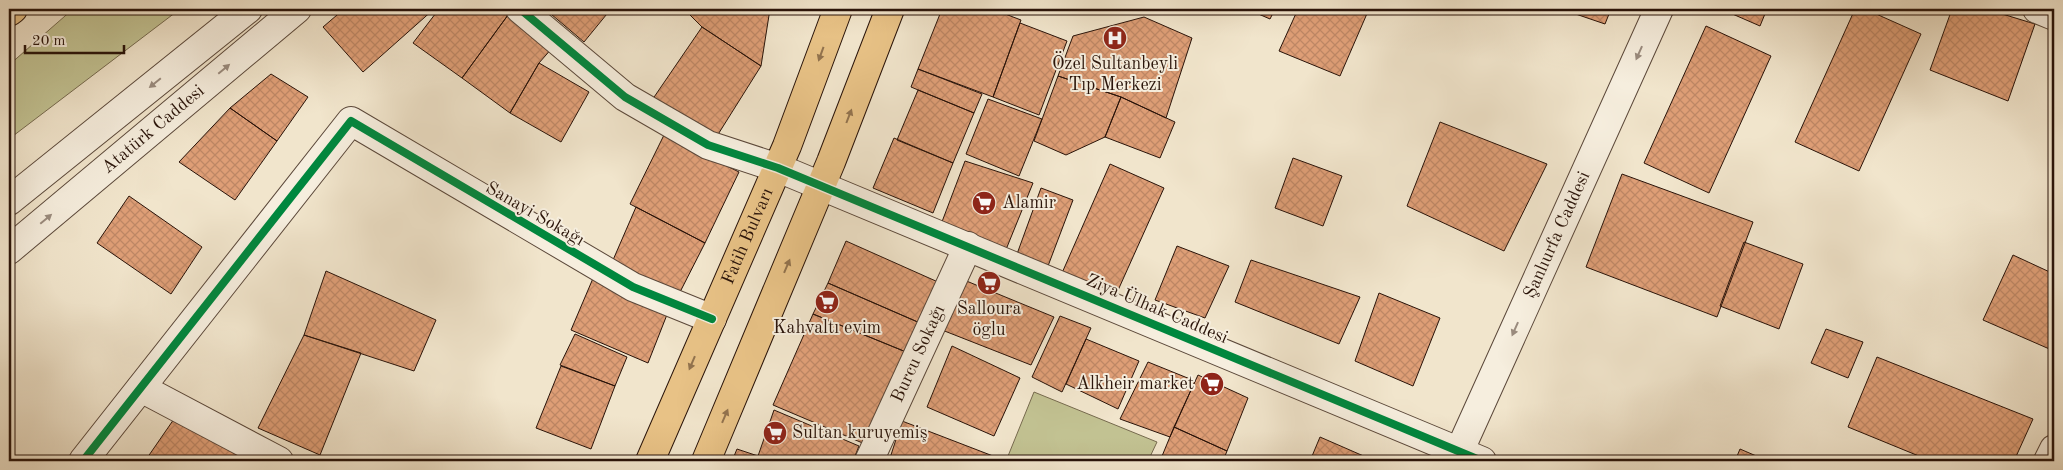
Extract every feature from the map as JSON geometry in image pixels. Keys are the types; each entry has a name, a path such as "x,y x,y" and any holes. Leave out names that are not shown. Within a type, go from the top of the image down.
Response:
{"main road":[{"path":"9,12 13,9"},
{"name":"Fatih Bulvarı","path":"650,461 778,168 838,9"},
{"path":"706,461 821,185 890,9"}],"street":[{"name":"Atatürk Caddesi","path":"9,201 248,9"},
{"name":"Atatürk Caddesi","path":"9,250 297,9"},
{"name":"Ziya Ülhak Caddesi","path":"520,9 625,96 708,145 778,168 821,185 1465,458"},
{"name":"Şanlıurfa Caddesi","path":"1465,458 1659,9"},
{"path":"2037,9 2054,16"},
{"name":"Sanayi Sokağı","path":"141,388 351,121 633,287 712,318"},
{"name":"Burcu Sokağı","path":"869,461 968,246"},
{"path":"83,461 141,388 279,461"},
{"path":"2048,461 2054,449"}],"green space":[{"path":"73,9 180,9 9,139 9,65"},
{"path":"1034,392 1157,442 1148,461 1006,461"}],"building":[{"path":"344,9 434,9 363,72 323,27"},
{"path":"439,9 499,9 508,15 462,78 413,43"},
{"path":"545,9 611,9 584,42"},
{"path":"684,9 770,9 761,66 702,27"},
{"path":"942,9 992,9 1021,20 993,97 918,69"},
{"path":"1247,9 1275,9 1270,19"},
{"path":"1298,9 1369,9 1340,76 1279,51"},
{"path":"1561,9 1611,9 1605,24"},
{"path":"1721,9 1767,9 1760,26"},
{"path":"1855,9 1865,9 1921,34 1859,171 1795,142"},
{"path":"1952,9 1986,9 2035,24 2008,101 1930,70"},
{"path":"508,15 553,47 539,63 510,113 462,78"},
{"path":"1144,17 1192,38 1166,118 1121,97 1058,76 1073,36"},
{"path":"1020,23 1067,41 1039,115 993,97"},
{"path":"1706,26 1771,56 1709,193 1644,163"},
{"path":"702,27 761,66 712,144 650,103"},
{"path":"539,63 589,92 561,142 510,113"},
{"path":"918,69 982,94 974,113 911,87"},
{"path":"271,74 308,97 277,141 230,108"},
{"path":"1058,76 1121,97 1105,137 1066,155 1034,141"},
{"path":"918,90 974,113 953,163 897,140"},
{"path":"1121,97 1175,122 1160,158 1105,137"},
{"path":"988,99 1042,119 1019,176 966,154"},
{"path":"230,108 277,141 235,200 179,162"},
{"path":"1440,122 1547,164 1504,251 1407,206"},
{"path":"664,135 739,172 705,243 630,204"},
{"path":"894,138 953,163 933,213 873,188"},
{"path":"1293,158 1342,176 1323,226 1275,208"},
{"path":"965,161 1033,183 1005,252 940,227"},
{"path":"1110,164 1164,188 1115,297 1062,273"},
{"path":"1622,174 1753,222 1717,317 1586,267"},
{"path":"1041,188 1073,200 1048,266 1017,254"},
{"path":"129,196 202,247 171,294 97,243"},
{"path":"636,207 705,243 678,296 610,267"},
{"path":"846,241 938,282 920,323 828,283"},
{"path":"1744,242 1803,264 1779,329 1720,306"},
{"path":"1177,246 1229,266 1205,318 1155,300"},
{"path":"2013,255 2054,274 2054,351 1983,320"},
{"path":"1251,260 1360,297 1339,344 1235,302"},
{"path":"326,271 436,320 414,371 304,335"},
{"path":"594,276 670,307 648,363 571,330"},
{"path":"964,280 1054,317 1031,365 942,330"},
{"path":"828,283 920,323 911,354 813,314"},
{"path":"1379,293 1440,318 1413,386 1355,361"},
{"path":"813,314 911,354 872,447 773,405"},
{"path":"1060,316 1091,328 1062,392 1032,377"},
{"path":"1826,329 1863,342 1848,378 1811,363"},
{"path":"575,334 627,357 615,386 560,365"},
{"path":"304,335 361,353 320,455 258,428"},
{"path":"1086,339 1139,361 1118,409 1066,384"},
{"path":"952,346 1020,378 994,436 927,407"},
{"path":"1877,357 2033,419 2014,461 1931,461 1848,427"},
{"path":"1148,362 1195,381 1170,437 1120,419"},
{"path":"561,366 615,386 591,449 536,428"},
{"path":"1198,375 1248,398 1227,451 1174,427"},
{"path":"774,410 859,446 853,461 773,461 758,456"},
{"path":"174,419 247,455 243,461 145,461"},
{"path":"902,421 993,456 991,461 889,461"},
{"path":"1174,427 1227,451 1223,461 1160,461"},
{"path":"1320,437 1375,461 1310,461"},
{"path":"737,449 773,461 732,461"},
{"path":"1740,449 1768,461 1735,461"}],"cycle path":[{"path":"520,9 625,97 708,145 778,168 1482,461"},
{"path":"83,461 351,121 633,287 712,319"}],"place":[{"name":"Özel Sultanbeyli Tıp Merkezi","path":"1115,38"},
{"name":"Alamir","path":"984,203"},
{"name":"Salloura öglu","path":"989,283"},
{"name":"Kahvaltı evim","path":"827,302"},
{"name":"Alkheir market","path":"1212,384"},
{"name":"Sultan kuruyemiş","path":"775,433"}]}
